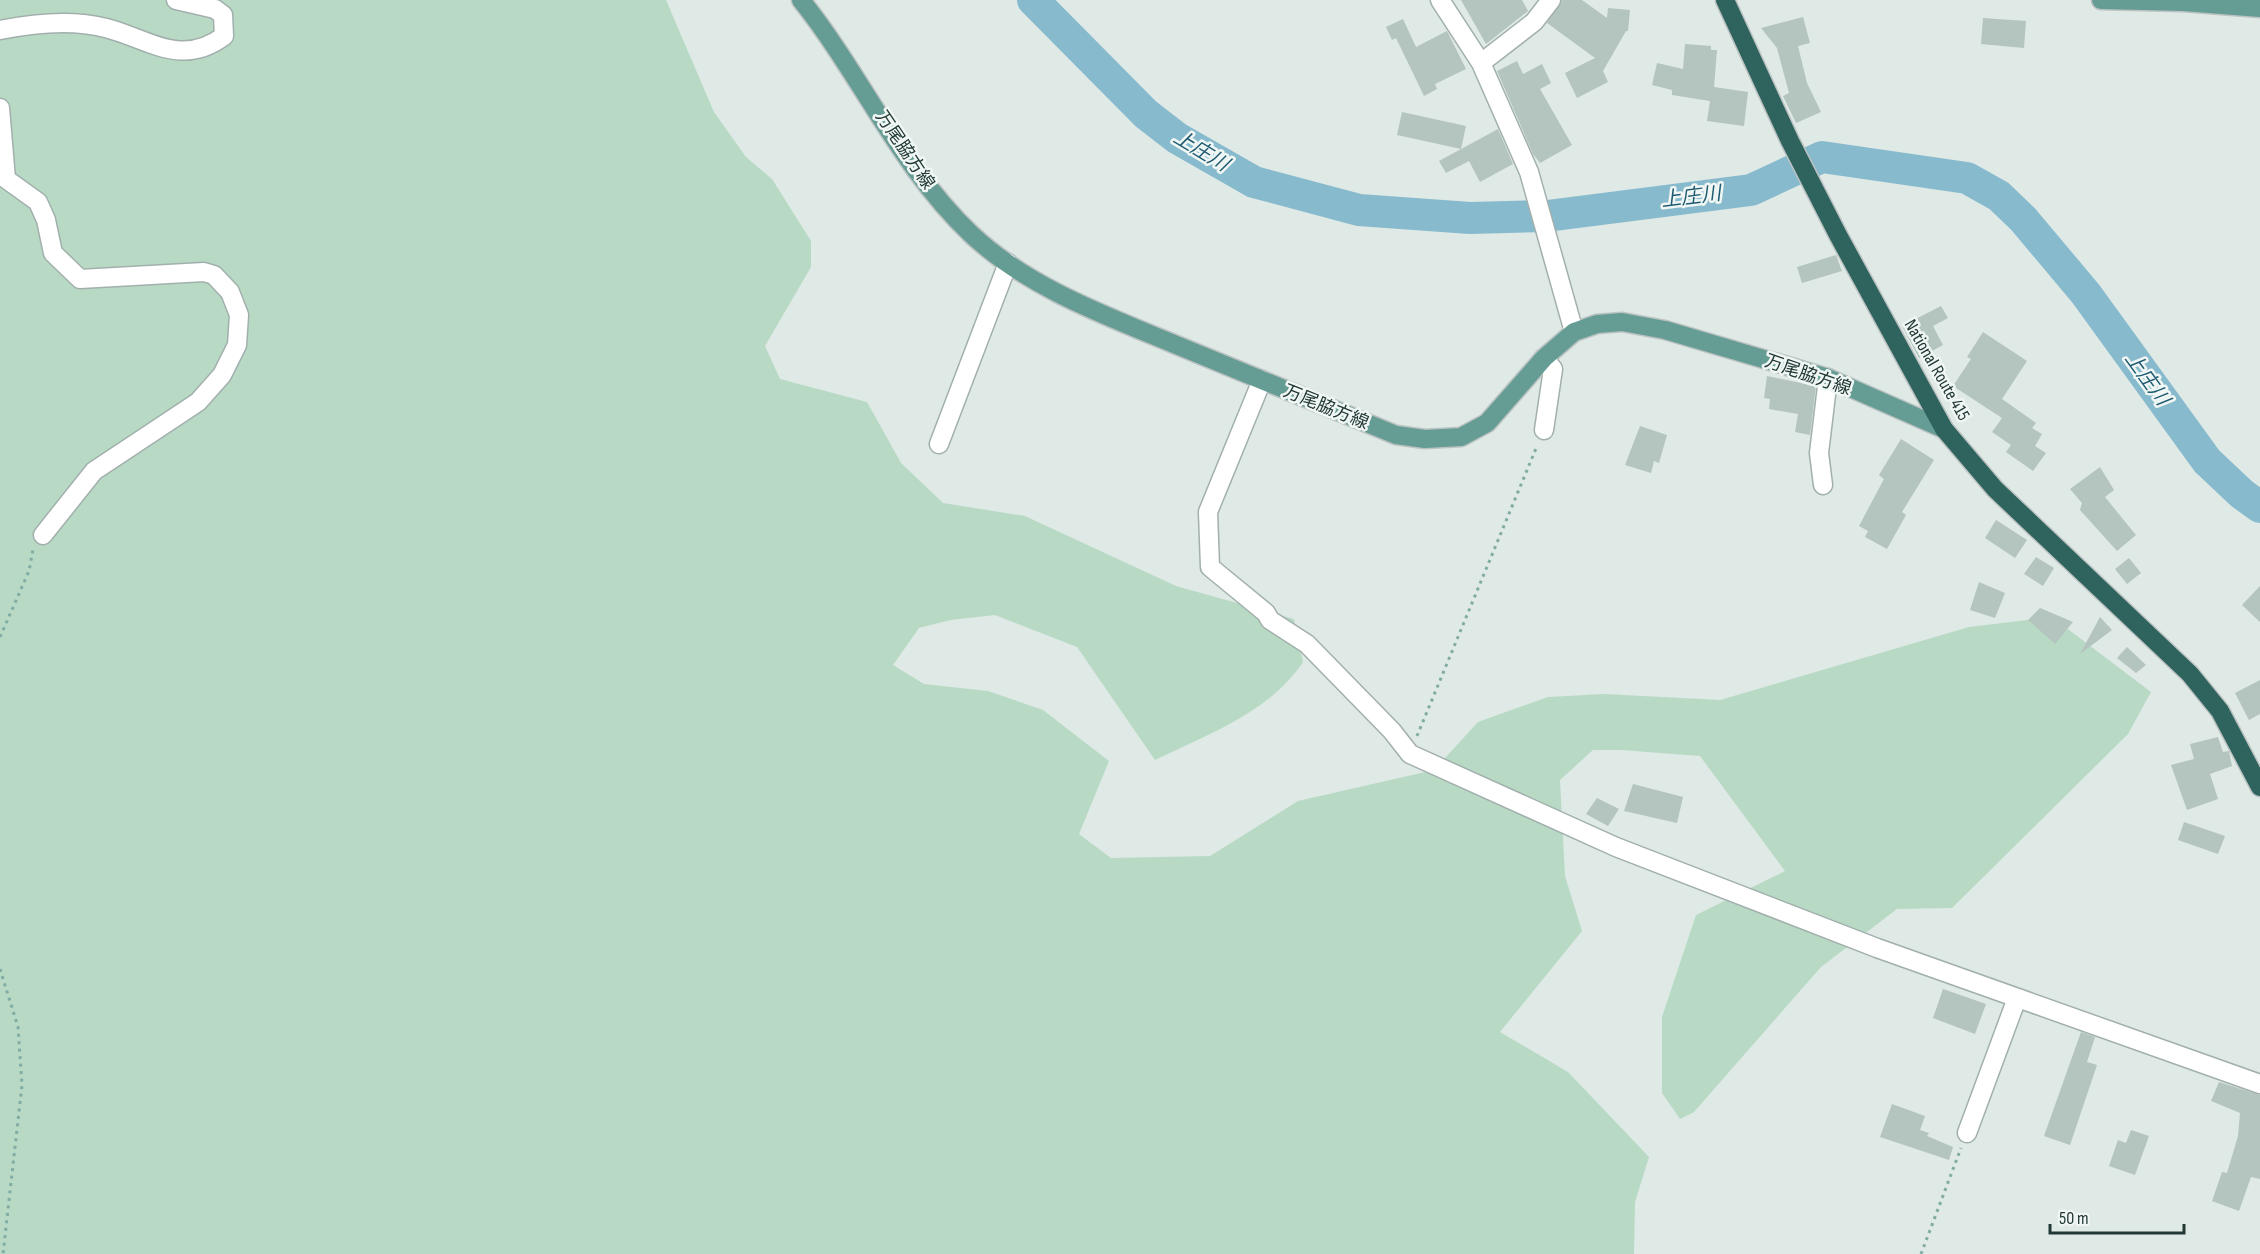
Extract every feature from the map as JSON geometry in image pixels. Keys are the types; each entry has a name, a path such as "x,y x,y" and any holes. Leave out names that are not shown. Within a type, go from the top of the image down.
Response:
{"highway":[{"name":"National Route 415","path":"1725,0 1790,141 1838,236 1944,429 1995,489 2190,674 2220,711 2260,787"}],"main road":[{"name":"万尾脇方線","path":"801,0 830,35 938,199 972,235 1008,263 1079,304 1396,435 1444,440 1461,437 1487,423 1544,358 1574,332 1597,324 1622,322 1665,330 1828,378 1944,429"},
{"path":"2102,0 2183,1 2260,8"}],"street":[{"path":"0,30 62,22 106,28 166,51 208,48 224,36 223,15 215,9 177,0"},
{"path":"1440,0 1481,63 1529,172 1559,272 1574,332"},
{"path":"1481,63 1534,22 1551,0"},
{"path":"0,108 6,179 38,202 46,220 53,253 80,279 204,273 214,275 230,292 238,315 237,345 222,375 198,402 94,471 43,535"},
{"path":"939,444 1008,263"},
{"path":"1544,358 1553,369 1544,430"},
{"path":"1823,485 1819,453 1828,378"},
{"path":"1262,380 1208,512 1210,567 1266,613 1270,620 1307,644 1392,731 1410,754 1616,847 1877,948 2260,1084"},
{"path":"1967,1133 2017,998"}],"path":[{"path":"1410,754 1544,430"},
{"path":"0,637 28,571 34,547 43,535"},
{"path":"0,969 18,1027 22,1085 3,1254"},
{"path":"1920,1254 1967,1133"}],"green space":[{"path":"0,0 666,0 714,112 746,157 772,179 811,241 811,267 765,346 780,379 867,402 901,463 943,503 1025,516 1176,586 1294,619 1303,662 1289,679 1256,708 1216,731 1155,760 1077,647 995,615 951,620 919,628 893,665 924,684 988,691 1043,710 1109,761 1079,834 1111,858 1210,856 1298,801 1434,770 1478,722 1548,697 1604,694 1720,700 1969,627 2052,617 2151,692 2128,734 1952,908 1897,909 1821,967 1694,1112 1680,1119 1662,1093 1662,1017 1696,915 1785,871 1700,756 1593,750 1560,780 1565,876 1582,931 1500,1032 1568,1072 1649,1157 1635,1202 1634,1254 0,1254"}],"building":[{"path":"1461,0 1522,0 1528,11 1486,44"},
{"path":"1562,0 1582,0 1607,18 1608,8 1630,10 1628,31 1603,71 1608,82 1577,98 1565,73 1595,58 1547,23"},
{"path":"1803,17 1810,43 1798,46 1807,83 1821,112 1796,123 1783,96 1789,93 1777,48 1761,28"},
{"path":"1983,18 2026,21 2024,48 1981,44"},
{"path":"1403,19 1416,47 1447,31 1466,69 1435,84 1437,89 1424,96 1396,38 1392,40 1386,27"},
{"path":"1685,44 1711,46 1711,50 1717,50 1714,87 1748,92 1744,126 1707,121 1710,101 1672,95 1672,90 1652,85 1657,63 1683,69"},
{"path":"1517,61 1523,74 1542,64 1551,83 1540,89 1572,145 1540,163 1533,154 1497,71"},
{"path":"1402,112 1466,126 1461,149 1397,135"},
{"path":"1498,129 1513,164 1480,182 1469,161 1446,173 1439,161"},
{"path":"1836,255 1842,271 1802,283 1797,267"},
{"path":"1941,306 1948,318 1933,326 1943,345 1919,358 1902,326"},
{"path":"1983,332 2027,361 2002,399 2036,423 2032,428 2042,434 2035,446 2046,453 2033,471 2006,452 2011,445 1992,432 2002,418 1953,386 1971,359 1967,357"},
{"path":"1767,376 1816,386 1810,435 1795,432 1798,414 1769,409 1770,399 1764,398"},
{"path":"1640,426 1667,435 1659,463 1654,461 1651,473 1625,465"},
{"path":"1901,439 1934,460 1902,512 1906,515 1887,549 1865,537 1868,531 1859,526 1884,479 1879,475"},
{"path":"2100,467 2114,490 2105,497 2136,535 2117,551 2080,510 2082,503 2070,489"},
{"path":"1996,520 2027,540 2015,558 1985,538"},
{"path":"2036,557 2054,568 2043,586 2024,574"},
{"path":"2129,558 2141,573 2127,584 2115,569"},
{"path":"1979,582 2005,593 1995,618 1970,610"},
{"path":"2260,586 2260,622 2242,605"},
{"path":"2040,608 2073,622 2055,644 2028,620"},
{"path":"2100,617 2112,630 2080,654"},
{"path":"2127,647 2146,665 2136,673 2117,658"},
{"path":"2260,680 2260,714 2249,720 2235,693"},
{"path":"2218,737 2223,752 2229,751 2232,766 2210,774 2218,799 2187,810 2171,765 2194,759 2190,744"},
{"path":"1633,784 1683,797 1677,823 1624,811"},
{"path":"1597,798 1619,809 1608,826 1586,814"},
{"path":"2184,822 2225,836 2218,854 2178,840"},
{"path":"1943,989 1986,1004 1975,1034 1933,1018"},
{"path":"2081,1032 2095,1037 2087,1062 2097,1065 2070,1145 2044,1136"},
{"path":"2219,1082 2260,1095 2260,1179 2251,1177 2239,1211 2212,1201 2222,1172 2227,1173 2238,1136 2240,1113 2211,1101"},
{"path":"1892,1104 1925,1116 1920,1130 1929,1133 1927,1136 1953,1147 1949,1160 1880,1137"},
{"path":"2131,1130 2149,1136 2135,1175 2109,1166 2118,1140 2126,1143"}],"waterway":[{"name":"上庄川","path":"1033,0 1146,114 1177,138 1254,182 1359,210 1470,218 1547,216 1751,190 1822,157 1967,178 1999,196 2023,219 2086,294 2207,461 2242,494 2260,507"}]}
